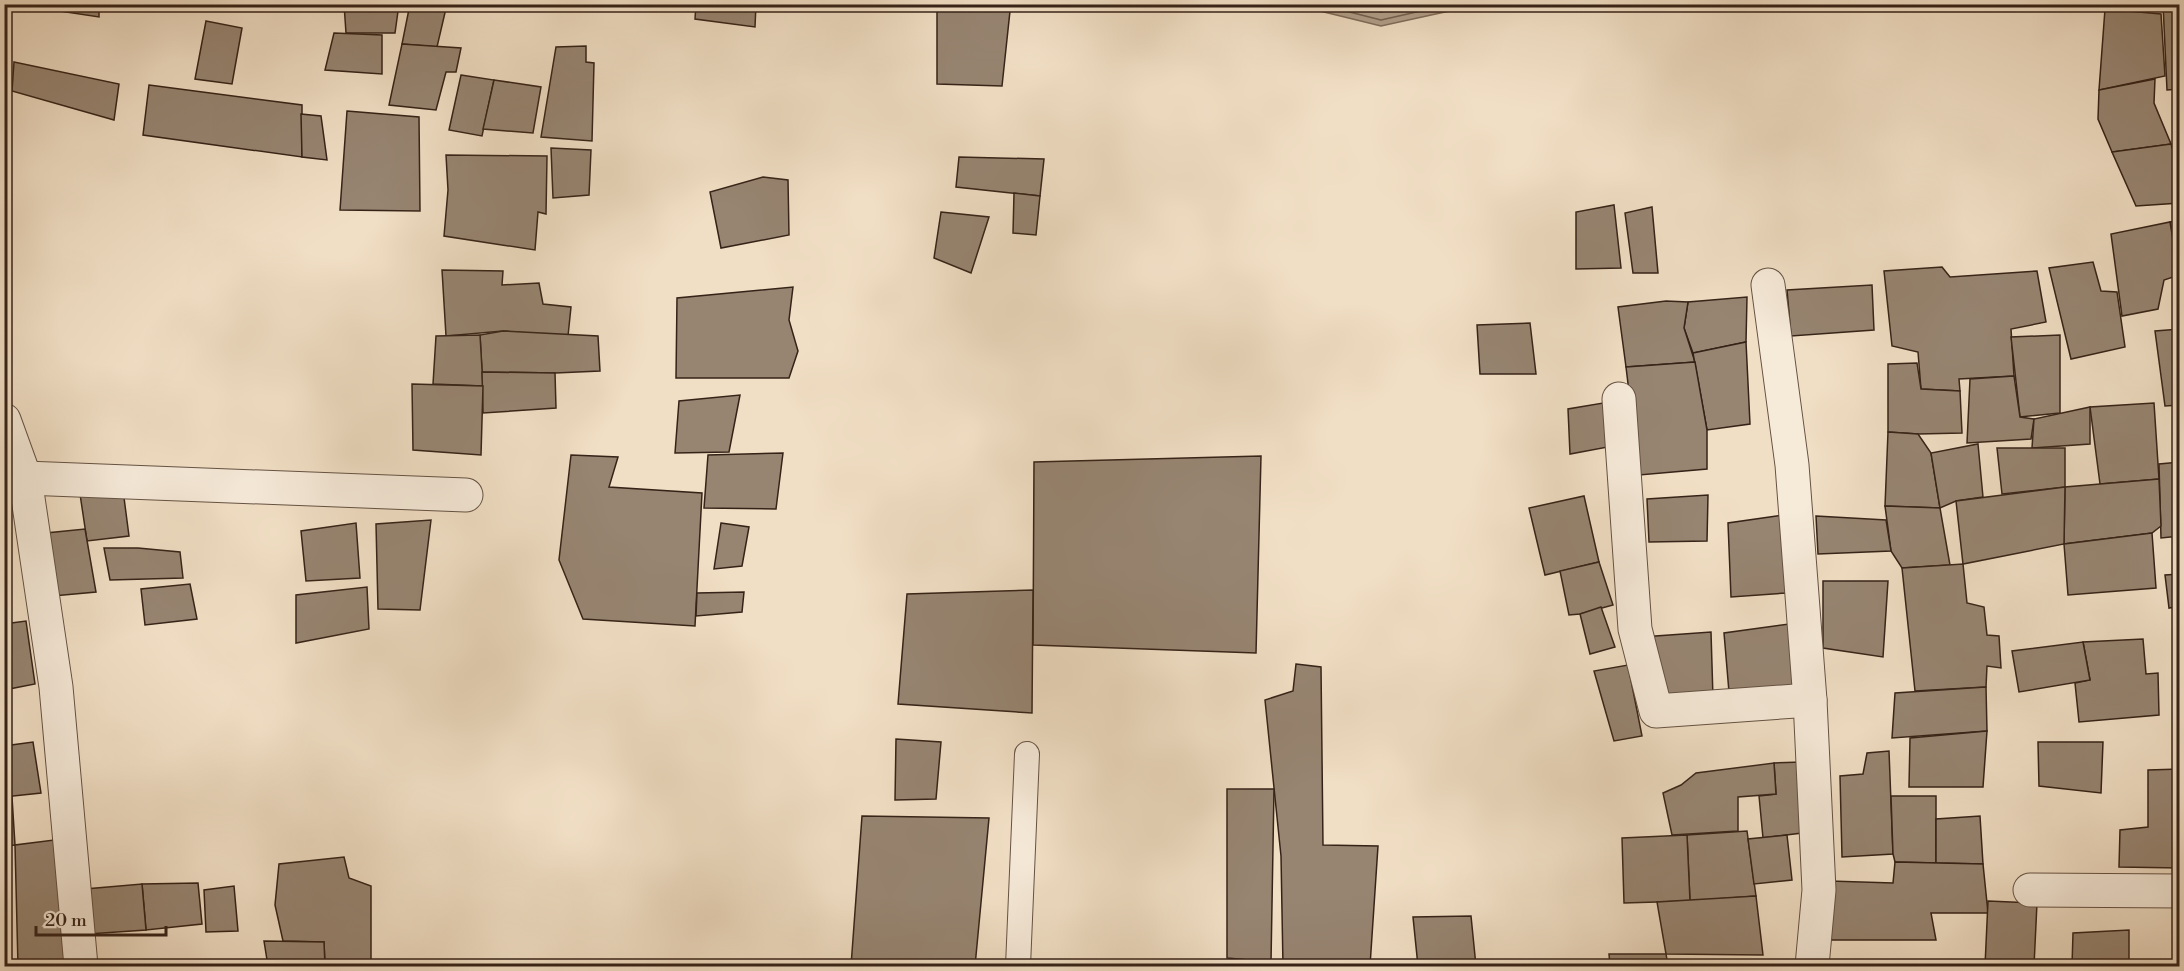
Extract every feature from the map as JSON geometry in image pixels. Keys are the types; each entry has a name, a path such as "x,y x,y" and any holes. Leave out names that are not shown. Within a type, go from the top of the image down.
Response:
{"street":[{"path":"1768,285 1792,465 1810,700 1819,890 1812,966"},
{"path":"1619,399 1635,629 1656,711 1810,700"},
{"path":"4,420 25,478 56,687 81,966"},
{"path":"25,478 466,495"},
{"path":"2031,890 2180,891"}],"lane":[{"path":"1018,966 1027,754"}],"water":[{"path":"1310,4 1464,5 1454,10 1381,26 1312,9"}],"building":[{"path":"40,4 99,4 99,17 40,8"},
{"path":"344,4 399,4 395,33 346,33"},
{"path":"410,4 447,4 437,47 402,44"},
{"path":"696,4 756,4 755,27 695,19"},
{"path":"937,4 978,4 1010,11 1002,86 937,84"},
{"path":"2106,4 2150,4 2149,13 2105,9"},
{"path":"2163,4 2180,4 2180,89 2167,90"},
{"path":"2105,9 2161,14 2165,76 2099,90"},
{"path":"206,21 242,28 232,84 195,79"},
{"path":"334,33 382,35 382,74 325,70"},
{"path":"402,44 461,48 456,72 446,72 436,110 389,105"},
{"path":"586,46 586,62 594,63 592,141 541,137 556,47"},
{"path":"14,62 119,84 114,120 12,91"},
{"path":"461,75 494,80 482,136 449,130"},
{"path":"2155,79 2154,103 2171,144 2112,152 2098,119 2099,90"},
{"path":"494,80 541,87 533,133 483,129"},
{"path":"149,85 302,105 302,157 143,135"},
{"path":"347,111 419,117 420,211 340,210"},
{"path":"301,114 321,116 327,160 302,157"},
{"path":"2171,144 2180,173 2180,203 2136,206 2112,152"},
{"path":"551,148 591,150 589,195 553,198"},
{"path":"446,155 547,156 546,214 538,212 535,250 444,236 448,190"},
{"path":"959,157 1044,159 1040,196 956,187"},
{"path":"763,177 788,180 789,235 721,248 710,192"},
{"path":"1014,193 1040,196 1036,235 1013,233"},
{"path":"1614,205 1621,268 1576,269 1576,212"},
{"path":"1652,207 1658,273 1633,273 1625,213"},
{"path":"941,212 989,217 971,273 934,258"},
{"path":"2180,221 2180,275 2170,222"},
{"path":"2170,222 2179,275 2164,280 2158,309 2122,316 2111,234"},
{"path":"2093,262 2101,291 2117,292 2125,347 2071,359 2049,268"},
{"path":"1942,267 1950,277 2037,271 2046,322 2011,329 2014,376 1959,379 1960,391 1921,389 1918,352 1892,346 1884,271"},
{"path":"442,270 503,271 502,285 539,283 543,304 571,307 568,336 503,331 446,336"},
{"path":"1872,285 1874,330 1791,336 1787,290"},
{"path":"793,287 789,320 798,351 789,378 676,378 677,298"},
{"path":"1747,297 1746,342 1693,353 1684,328 1688,302"},
{"path":"1666,301 1688,302 1684,328 1695,362 1626,367 1618,307"},
{"path":"1530,323 1536,374 1480,374 1477,325"},
{"path":"2180,329 2180,405 2165,406 2155,331"},
{"path":"503,331 598,336 600,371 482,372 480,335"},
{"path":"480,335 483,386 433,384 436,336"},
{"path":"2060,335 2060,413 2020,417 2011,337"},
{"path":"1746,342 1750,424 1707,430 1693,353"},
{"path":"1695,362 1707,430 1707,469 1639,475 1626,367"},
{"path":"1917,363 1921,389 1960,391 1962,433 1888,432 1888,364"},
{"path":"482,372 555,373 556,408 483,413"},
{"path":"2014,376 2020,417 2034,419 2031,439 1967,443 1970,379"},
{"path":"412,384 483,386 481,455 413,450"},
{"path":"740,395 729,452 675,453 679,401"},
{"path":"1603,403 1608,447 1570,454 1568,409"},
{"path":"2154,403 2159,479 2100,484 2090,407"},
{"path":"2090,407 2090,444 2032,448 2034,419"},
{"path":"1888,432 1918,434 1931,453 1940,508 1885,506"},
{"path":"1978,444 1983,497 1956,501 1940,508 1931,453"},
{"path":"1997,448 2065,448 2065,487 2002,494"},
{"path":"783,453 776,509 704,508 708,455"},
{"path":"571,455 618,457 609,487 702,493 695,626 583,619 559,560"},
{"path":"1261,456 1256,653 1033,645 1034,462"},
{"path":"2180,462 2180,536 2161,538 2159,464"},
{"path":"2159,479 2161,526 2152,533 2064,544 2065,487"},
{"path":"2065,487 2064,544 1963,564 1956,501"},
{"path":"123,490 129,536 87,541 80,494"},
{"path":"1708,495 1707,541 1649,542 1647,499"},
{"path":"1584,496 1599,562 1545,575 1529,508"},
{"path":"1885,506 1940,508 1950,565 1902,568 1891,551"},
{"path":"1783,515 1786,593 1731,597 1728,523"},
{"path":"1816,516 1886,520 1891,551 1818,554"},
{"path":"431,520 420,610 378,609 376,524"},
{"path":"356,523 360,578 306,581 301,531"},
{"path":"721,523 749,527 742,566 714,569"},
{"path":"85,529 96,592 53,596 46,533"},
{"path":"2152,533 2156,588 2068,595 2064,544"},
{"path":"104,548 180,552 183,578 110,580"},
{"path":"1599,562 1613,605 1569,615 1560,571"},
{"path":"1963,564 1967,603 1984,607 1987,635 1999,636 2001,668 1987,666 1986,687 1915,691 1902,568"},
{"path":"2180,574 2180,606 2169,608 2165,575"},
{"path":"1823,581 1888,581 1883,657 1823,648"},
{"path":"190,584 197,619 145,625 141,589"},
{"path":"367,587 369,629 296,643 296,595"},
{"path":"1033,590 1032,713 898,704 907,594"},
{"path":"744,592 742,612 696,616 697,593"},
{"path":"1601,607 1615,647 1590,654 1580,614"},
{"path":"26,621 35,684 4,690 4,624"},
{"path":"1789,624 1796,688 1729,692 1724,633"},
{"path":"1711,632 1713,698 1668,700 1642,637"},
{"path":"2143,639 2146,674 2158,673 2159,715 2079,722 2075,683 2090,680 2083,642"},
{"path":"2083,642 2090,680 2019,692 2012,651"},
{"path":"1296,664 1321,667 1323,845 1378,846 1370,966 1283,966 1281,856 1265,700 1293,691"},
{"path":"1628,665 1642,736 1614,741 1594,671"},
{"path":"1986,687 1987,731 1892,738 1895,693"},
{"path":"1987,731 1983,787 1909,787 1910,738"},
{"path":"896,739 941,742 936,799 895,800"},
{"path":"33,742 41,793 4,797 4,746"},
{"path":"2038,742 2103,742 2101,793 2039,786"},
{"path":"1889,751 1893,854 1842,857 1840,776 1863,774 1867,753"},
{"path":"1802,762 1802,833 1763,838 1759,796 1776,794 1774,763"},
{"path":"1774,763 1776,794 1738,797 1738,831 1672,835 1663,793 1681,785 1696,773"},
{"path":"2180,769 2180,868 2119,867 2120,830 2148,827 2148,770"},
{"path":"1227,789 1274,789 1271,962 1227,958"},
{"path":"1891,796 1936,796 1936,863 1895,862"},
{"path":"12,797 15,845 4,846 4,798"},
{"path":"862,816 989,818 975,966 851,966"},
{"path":"1980,816 1983,864 1936,863 1936,819"},
{"path":"1747,831 1756,896 1690,901 1687,835"},
{"path":"1687,835 1690,901 1624,903 1622,838"},
{"path":"1787,835 1792,880 1754,884 1748,839"},
{"path":"54,840 69,966 18,966 15,845"},
{"path":"344,857 349,878 371,886 371,966 325,966 324,942 283,941 275,905 279,864"},
{"path":"1895,862 1983,864 1988,913 1931,913 1936,940 1829,940 1830,881 1893,883"},
{"path":"198,883 202,924 146,930 142,884"},
{"path":"142,884 146,930 88,934 85,889"},
{"path":"234,886 238,931 206,932 204,890"},
{"path":"1756,896 1763,955 1666,954 1657,902"},
{"path":"1988,901 2037,903 2034,966 1985,966"},
{"path":"4,906 8,906 10,962 4,962"},
{"path":"1471,916 1476,966 1418,966 1413,917"},
{"path":"2129,930 2129,966 2072,966 2073,933"},
{"path":"264,941 324,942 325,966 268,966"},
{"path":"1609,954 1666,954 1668,966 1610,966"},
{"path":"1981,961 1981,966 1878,966 1878,964"}]}
